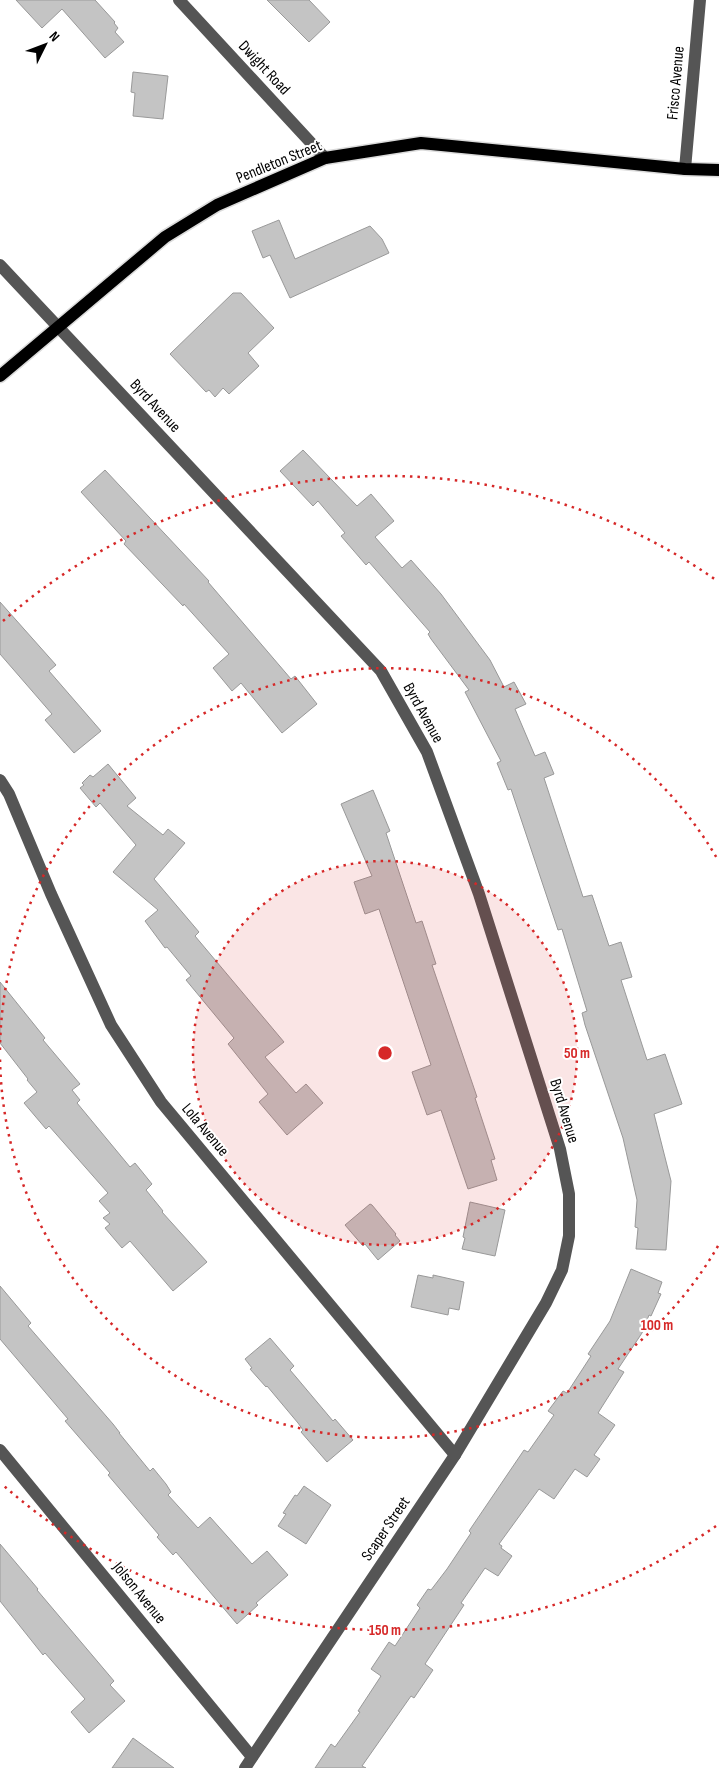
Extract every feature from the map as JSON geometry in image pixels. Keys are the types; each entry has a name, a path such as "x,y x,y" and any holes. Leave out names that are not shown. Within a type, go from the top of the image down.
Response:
{"main road":[{"name":"Pendleton Street","path":"0,376 165,237 217,205 325,158 421,143 685,169 719,170"}],"street":[{"name":"Dwight Road","path":"179,0 325,158"},
{"name":"Frisco Avenue","path":"685,169 700,0"},
{"name":"Byrd Avenue","path":"0,265 381,672 426,752 479,894 560,1148 569,1194 569,1236 562,1270 546,1302"},
{"name":"Lola Avenue","path":"0,780 9,794 51,894 111,1025 161,1102 455,1455"},
{"name":"Scaper Street","path":"245,1768 455,1455 546,1302"},
{"name":"Jolson Avenue","path":"0,1450 252,1757"}],"building":[{"path":"16,0 95,0 115,22 118,28 115,32 124,42 105,58 62,9 42,28"},
{"path":"267,0 309,0 330,22 309,42"},
{"path":"133,72 168,76 163,119 133,116 135,93 131,92"},
{"path":"279,220 295,259 370,226 382,239 389,253 290,298 270,255 263,258 252,231"},
{"path":"233,293 241,293 274,328 248,353 259,366 229,394 223,388 215,397 209,390 206,392 170,354"},
{"path":"303,450 357,506 371,494 394,521 375,537 402,568 411,560 441,594 490,660 504,687 514,682 526,704 515,709 535,756 545,752 554,774 544,778 583,897 592,895 609,946 621,942 632,977 621,980 647,1060 665,1054 682,1104 654,1114 671,1181 666,1250 636,1249 638,1228 635,1227 637,1200 623,1138 585,1025 582,1013 587,1011 562,929 558,930 511,789 508,790 497,763 501,761 465,692 469,690 431,639 428,634 430,632 369,562 366,565 341,536 345,533 318,501 313,506 280,471"},
{"path":"105,470 209,581 291,679 295,676 317,704 282,733 241,683 232,691 213,668 229,654 184,604 183,606 124,544 126,541 81,492"},
{"path":"0,602 56,665 49,671 101,731 74,753 45,720 52,714 0,654"},
{"path":"108,764 136,798 127,806 163,835 168,829 185,843 154,879 199,932 195,936 284,1042 265,1057 296,1093 306,1084 323,1103 287,1135 259,1102 268,1094 228,1044 234,1038 186,980 191,976 167,947 165,948 145,921 158,910 113,872 136,845 100,803 96,807 80,788 90,775 93,777"},
{"path":"373,790 390,831 386,833 416,923 422,921 436,964 432,965 477,1097 475,1098 495,1159 491,1160 497,1180 468,1189 441,1110 427,1115 412,1072 431,1065 379,909 365,914 354,882 372,876 341,804"},
{"path":"0,982 45,1038 43,1040 80,1084 72,1090 80,1100 77,1103 130,1167 135,1163 152,1184 146,1190 162,1212 207,1262 173,1291 130,1241 122,1248 105,1228 110,1224 103,1218 110,1213 99,1201 108,1193 49,1126 46,1129 24,1103 37,1092 0,1043"},
{"path":"470,1202 505,1210 495,1256 462,1249"},
{"path":"370,1204 400,1241 378,1260 365,1244 363,1246 345,1225"},
{"path":"631,1269 662,1282 658,1293 661,1294 651,1316 649,1315 642,1333 618,1369 624,1372 598,1413 615,1425 594,1455 600,1459 587,1477 575,1469 554,1499 539,1489 499,1544 502,1546 501,1548 512,1556 498,1576 485,1568 461,1603 464,1605 425,1664 433,1670 414,1698 411,1696 362,1766 366,1768 315,1768 331,1744 335,1747 360,1712 358,1711 381,1676 371,1669 389,1642 395,1646 420,1608 417,1605 428,1589 431,1590 447,1569 471,1533 469,1531 524,1450 528,1452 554,1415 548,1411 563,1391 567,1393 591,1356 588,1354 610,1321"},
{"path":"418,1275 433,1278 433,1275 464,1282 459,1310 449,1308 448,1315 411,1307"},
{"path":"0,1286 31,1323 28,1326 113,1424 150,1471 153,1468 171,1492 168,1495 198,1528 210,1517 252,1564 267,1551 288,1575 256,1603 258,1605 237,1624 176,1552 173,1555 157,1537 159,1535 108,1475 110,1473 65,1421 68,1419 0,1339"},
{"path":"270,1338 294,1366 290,1370 333,1421 335,1419 353,1440 327,1462 301,1432 303,1430 298,1423 250,1369 252,1368 245,1359"},
{"path":"304,1486 331,1505 306,1544 278,1526 286,1514 283,1513 295,1495 297,1496"},
{"path":"0,1544 114,1681 110,1685 125,1701 89,1733 71,1712 85,1699 45,1653 43,1655 0,1601"},
{"path":"133,1738 174,1768 112,1768"}]}
